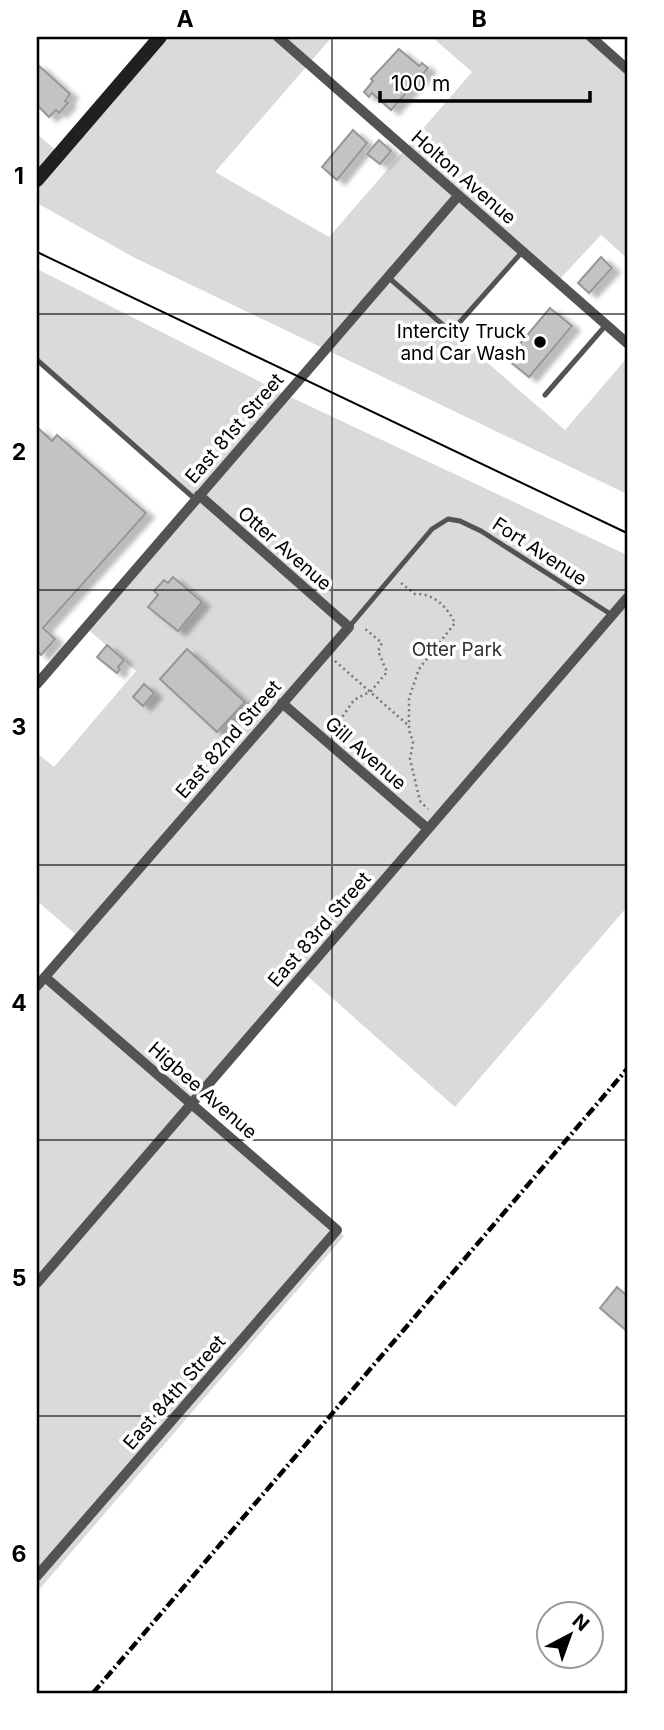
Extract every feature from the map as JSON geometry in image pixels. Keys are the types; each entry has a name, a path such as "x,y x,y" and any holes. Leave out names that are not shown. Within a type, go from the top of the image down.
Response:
{"main road":[{"path":"37,180 160,37"}],"street":[{"name":"Holton Avenue","path":"278,37 627,343"},
{"path":"591,37 627,69"},
{"name":"East 81st Street","path":"37,684 458,196"},
{"name":"Otter Avenue","path":"197,497 349,626"},
{"name":"East 83rd Street","path":"37,1283 627,598"},
{"name":"East 82nd Street","path":"37,986 349,626"},
{"name":"Gill Avenue","path":"282,703 428,829"},
{"name":"Higbee Avenue","path":"45,976 337,1230"},
{"name":"East 84th Street","path":"37,1576 337,1230"}],"lane":[{"path":"387,277 451,332 522,251"},
{"path":"545,395 606,325"},
{"path":"37,360 197,497"},
{"name":"East 82nd Street","path":"349,626 432,529 448,519"},
{"name":"Fort Avenue","path":"448,519 460,521 481,531 612,615"}],"path":[{"path":"401,583 415,594 420,593 439,601 449,611 455,623 419,669 409,698 408,725 413,742 410,759 419,801 428,809"},
{"path":"332,732 354,699 371,691 387,672 378,651 382,643 364,628"},
{"path":"335,662 408,725"}],"green space":[{"path":"160,37 332,37 215,172 329,237 472,72 432,37 591,37 627,69 627,258 601,235 557,282 522,252 452,332 565,430 627,358 627,494 135,258 37,203 37,134 59,153"},
{"name":"Otter Park","path":"37,269 286,395 627,555 627,907 455,1107 304,973 192,1103 344,1236 37,1592 37,986 79,937 37,901 37,753 54,767 136,671 85,627 195,499 37,360"}],"building":[{"path":"399,49 419,66 422,63 428,68 391,110 372,93 369,97 364,92 373,81 371,79"},
{"path":"37,64 70,94 65,101 68,103 59,113 56,110 49,117 37,105"},
{"path":"353,130 367,143 337,180 322,167"},
{"path":"379,140 391,151 380,164 367,154"},
{"path":"601,257 612,268 589,293 578,283"},
{"name":"Intercity Truck and Car Wash","path":"550,308 572,326 529,377 507,359"},
{"path":"38,428 52,441 57,435 146,513 43,628 55,639 41,655 37,651"},
{"path":"173,577 202,602 178,631 148,607 158,595 154,591 164,580 168,583"},
{"path":"107,645 124,660 117,673 97,657"},
{"path":"187,649 245,702 217,732 160,679"},
{"path":"144,684 154,693 143,706 133,697"},
{"path":"617,1287 627,1296 627,1331 600,1308"}],"tram line":[{"path":"37,252 627,533"}],"railway":[{"path":"93,1693 627,1069"}],"place":[{"name":"Intercity Truck and Car Wash","path":"540,342"}]}
